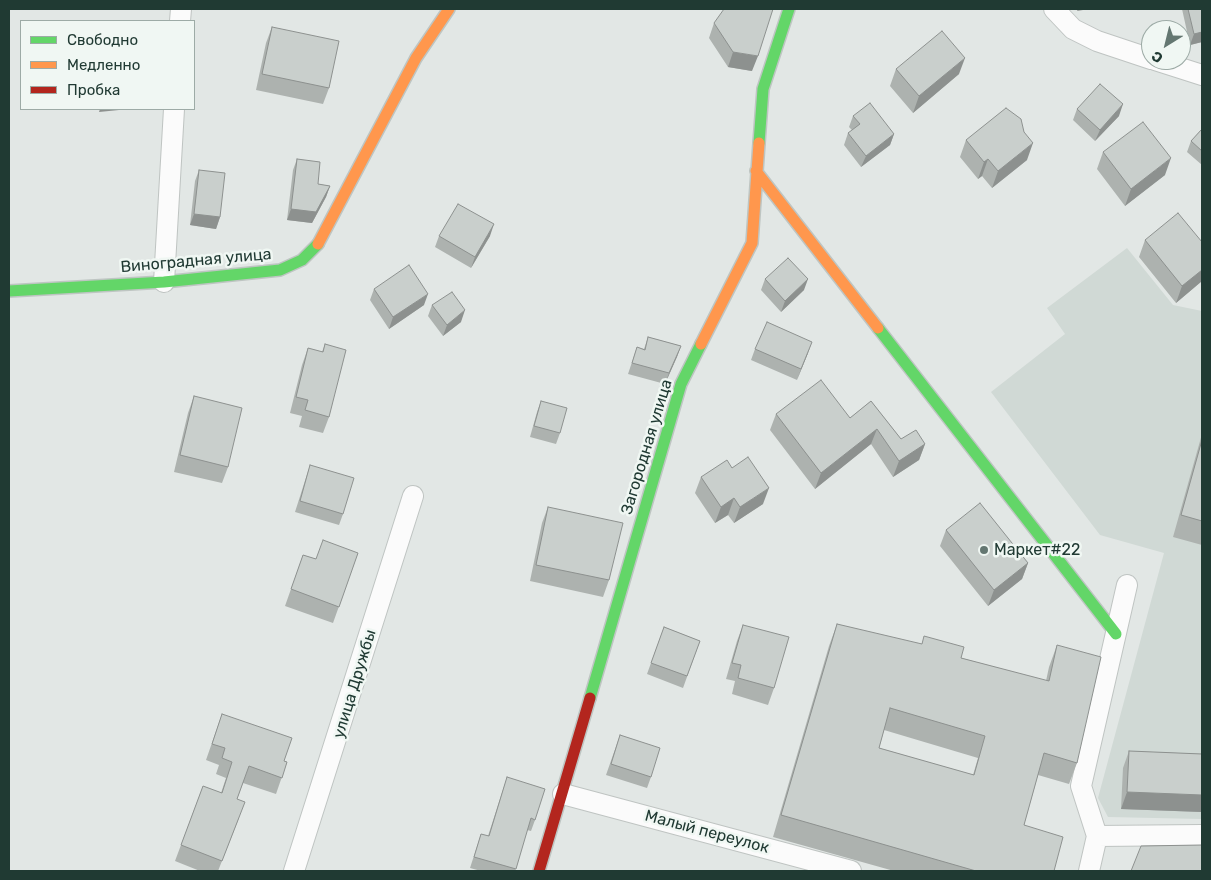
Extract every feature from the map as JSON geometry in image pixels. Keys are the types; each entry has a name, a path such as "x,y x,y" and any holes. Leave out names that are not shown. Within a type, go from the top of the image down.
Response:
{"street":[{"name":"Виноградная улица","path":"9,291 164,282 280,270 302,260 317,247 416,58 448,9"},
{"name":"Загородная улица","path":"539,871 681,384 752,242 763,89 789,9"},
{"path":"1054,9 1073,29 1097,41 1141,56"},
{"path":"1186,70 1202,75"},
{"path":"164,282 174,110"},
{"path":"756,171 1116,634"},
{"name":"улица Дружбы","path":"294,871 413,496"},
{"path":"1089,871 1097,836 1081,786 1126,585"},
{"name":"Малый переулок","path":"563,794 852,871"},
{"path":"1097,836 1202,835"}],"shaded area":[{"path":"1127,248 1173,305 1202,311 1202,819 1108,817 1098,798 1164,553 1100,535 991,392 1065,334 1047,308"}],"building":[{"path":"724,9 773,9 758,56 733,52 714,23"},
{"path":"1188,9 1202,9 1202,32 1194,34"},
{"path":"272,27 339,41 329,88 262,74"},
{"path":"942,31 965,58 919,96 896,69"},
{"path":"1100,84 1123,104 1100,130 1077,109"},
{"path":"870,103 894,134 866,156 848,133 860,124 853,116"},
{"path":"1006,108 1021,119 1024,132 1033,143 998,171 988,159 984,162 966,140"},
{"path":"1143,122 1171,158 1131,189 1103,152"},
{"path":"1202,129 1202,151 1191,141"},
{"path":"297,159 320,162 318,184 330,186 316,212 291,209"},
{"path":"199,170 225,173 220,217 194,214"},
{"path":"458,204 494,224 475,257 439,236"},
{"path":"1178,213 1202,242 1202,270 1182,286 1145,240"},
{"path":"788,258 808,279 785,301 765,279"},
{"path":"409,265 428,294 393,317 374,289"},
{"path":"452,292 465,310 447,325 432,305"},
{"path":"767,322 812,342 801,369 755,349"},
{"path":"648,337 681,346 669,373 632,363 637,347 645,350"},
{"path":"325,344 346,350 329,417 305,410 308,400 296,397 308,348 323,352"},
{"path":"821,380 850,418 871,401 901,439 916,430 925,444 899,461 877,429 821,473 776,414"},
{"path":"194,396 242,408 228,467 180,455"},
{"path":"541,401 567,408 560,433 534,426"},
{"path":"1202,440 1202,521 1181,515"},
{"path":"748,457 769,488 740,507 734,498 721,507 701,477 727,460 732,468"},
{"path":"310,465 354,478 343,514 300,501"},
{"path":"980,503 1028,563 994,590 946,530"},
{"path":"548,507 623,523 609,580 536,565"},
{"path":"323,540 358,553 339,607 291,589 303,555 316,559"},
{"path":"837,624 922,644 924,636 964,647 961,658 1049,681 1057,645 1101,657 1077,763 1044,753 1024,825 1063,837 1054,871 976,871 781,815","holes":["890,708 985,736 974,775 879,748"]},
{"path":"743,625 789,637 774,688 738,678 741,665 732,663"},
{"path":"664,627 700,641 687,676 651,663"},
{"path":"222,714 292,738 284,761 287,762 282,778 249,766 237,799 245,802 222,861 181,845 203,786 222,793 232,762 222,758 225,748 212,744"},
{"path":"620,735 660,748 651,777 611,764"},
{"path":"1129,751 1202,754 1202,795 1127,792"},
{"path":"507,777 545,789 535,820 531,818 516,869 474,857 481,834 489,836"},
{"path":"1202,845 1202,871 1131,871 1141,846"}],"traffic: fast":[{"path":"759,143 763,89 789,9"},
{"path":"9,291 164,282 280,270 302,260 318,244"},
{"path":"878,328 1116,634"},
{"path":"590,698 681,384 701,344"}],"traffic: slow":[{"path":"318,244 416,58 449,9"},
{"path":"701,344 752,243 759,143"},
{"path":"756,171 878,328"}],"traffic: jam":[{"path":"539,871 590,698"}],"place":[{"name":"Маркет#22","path":"984,550"}]}
